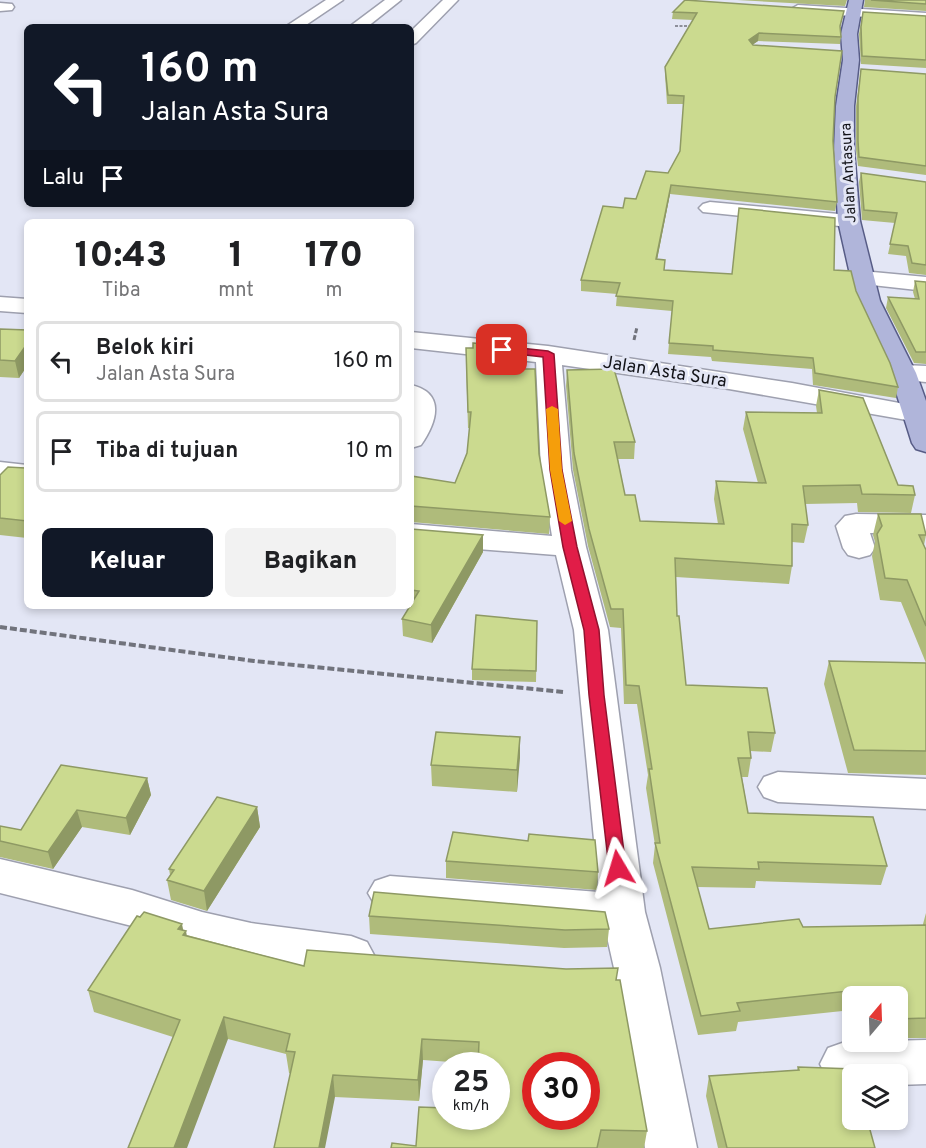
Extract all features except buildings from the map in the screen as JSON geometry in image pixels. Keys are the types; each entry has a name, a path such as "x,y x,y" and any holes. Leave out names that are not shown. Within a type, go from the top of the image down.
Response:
{"main road":[{"name":"Jalan Antasura","path":"854,6 854,54 845,106 849,221 862,278 874,316 914,373 923,431"}],"street":[{"path":"298,24 336,0"},
{"path":"361,24 394,0"},
{"path":"414,37 451,0"},
{"path":"783,8 854,6 926,17"},
{"path":"846,173 869,176"},
{"path":"710,208 849,221"},
{"path":"862,278 926,284"},
{"path":"0,304 24,306"},
{"name":"Jalan Asta Sura","path":"414,340 548,354 696,374 923,431"},
{"path":"548,354 556,470 570,547 591,630 623,912 616,968 671,1148"},
{"path":"414,395 422,402 422,411 414,431"},
{"path":"0,471 24,474"},
{"path":"859,548 852,526 856,523 926,525"},
{"path":"414,534 570,547"},
{"path":"778,787 926,794"},
{"path":"0,876 132,908 202,930 251,942 301,950 393,958"},
{"path":"390,894 623,912"},
{"path":"845,1064 926,1062"}],"path":[{"path":"675,26 694,26"},
{"path":"0,627 254,661 597,695"}],"slow traffic":[{"path":"552,409 556,470 565,521"}],"route":[{"path":"502,350 548,354 556,470 570,547 591,630 618,868"}]}
